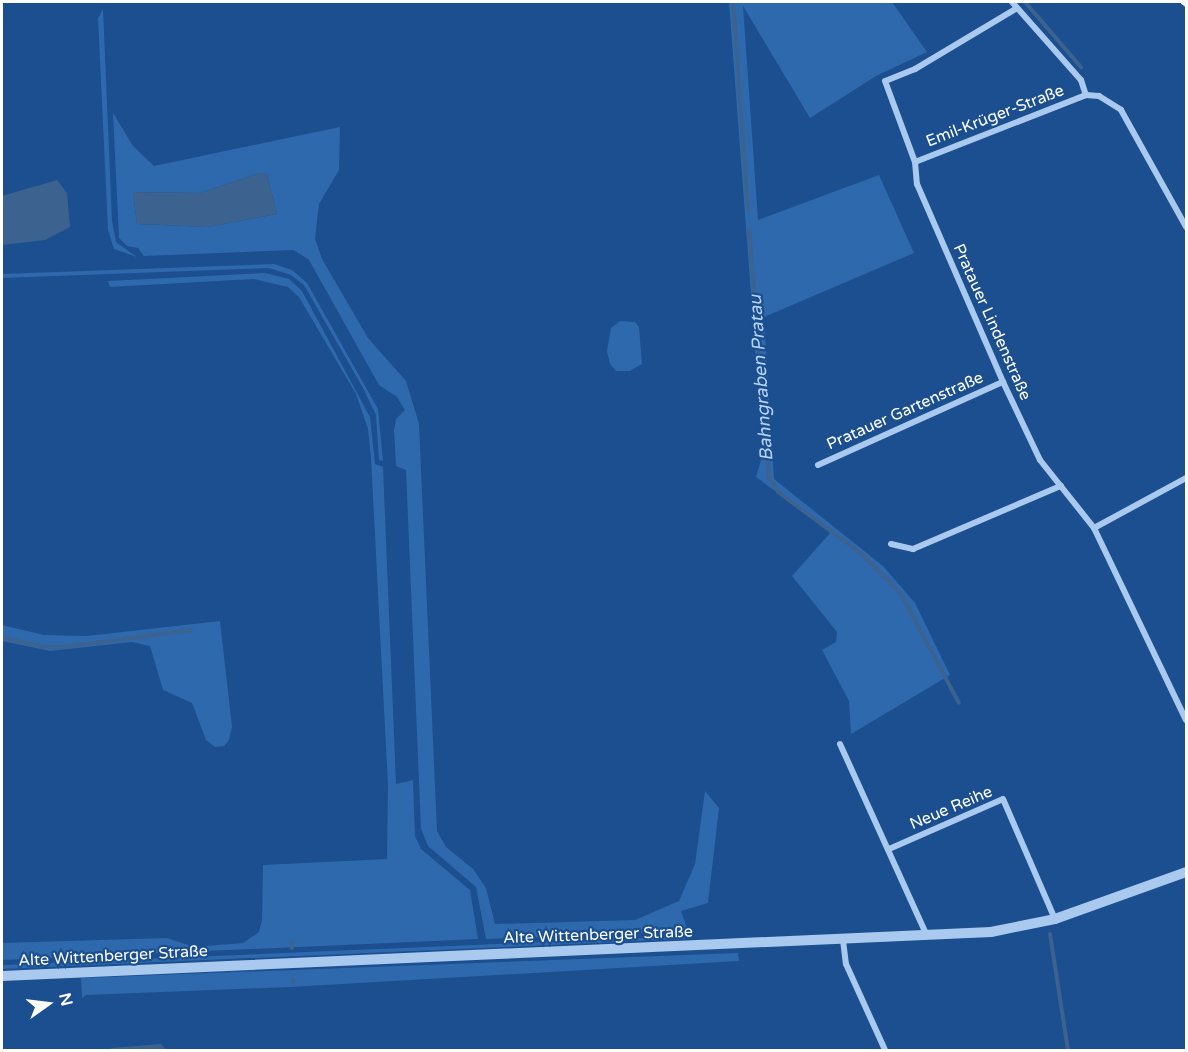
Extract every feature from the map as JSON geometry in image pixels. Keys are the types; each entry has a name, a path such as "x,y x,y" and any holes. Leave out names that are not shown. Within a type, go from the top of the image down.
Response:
{"street":[{"path":"1012,2 1082,80 1086,95 1111,100 1121,110 1186,226"},
{"name":"Pratauer Lindenstraße","path":"1017,8 915,69 885,81 915,162 917,184 1003,382 1040,460 1094,528 1186,720"},
{"name":"Emil-Krüger-Straße","path":"915,162 1086,95"},
{"name":"Pratauer Gartenstraße","path":"818,465 1003,382"},
{"path":"1094,528 1186,478"},
{"path":"891,544 913,549 1061,486"},
{"path":"840,744 927,936"},
{"name":"Neue Reihe","path":"889,849 1003,799 1055,920"},
{"name":"Alte Wittenberger Straße","path":"2,976 843,940 1021,929 1055,920 1186,872"},
{"path":"843,940 846,964 885,1050"}],"shaded area":[{"path":"729,2 892,2 927,52 876,76 810,118 743,6 758,220 879,175 914,253 764,317 774,479 883,566 915,603 950,675 851,734 849,701 822,650 836,642 837,632 792,576 831,532 756,477 763,453"},
{"path":"103,9 112,221 116,242 137,257 114,249 108,230 98,18"},
{"path":"113,113 133,146 154,166 340,127 339,170 319,204 315,239 322,259 368,338 406,381 419,424 437,831 446,847 473,869 486,888 495,924 635,920 679,901 695,864 705,791 719,808 708,903 681,911 688,931 486,939 476,887 428,846 421,829 406,470 396,466 394,431 396,419 405,410 397,397 379,385 309,260 300,254 293,250 144,256 138,248 127,246 119,238","holes":["260,173 267,174 277,214 208,227 137,224 133,192 200,193"]},
{"path":"260,173 267,174 277,214 208,227 137,224 133,192 200,193"},
{"path":"57,180 67,193 70,227 45,240 2,245 2,196"},
{"path":"274,264 292,270 307,283 378,409 383,461 379,460 376,415 363,388 304,285 291,275 269,268 2,278 2,274"},
{"path":"265,273 289,279 302,291 370,417 375,464 383,467 396,784 413,780 415,836 421,849 470,890 478,939 2,960 2,943 167,938 194,947 243,943 259,932 262,920 263,865 387,859 388,786 371,458 368,429 356,394 299,297 288,287 254,279 110,287 108,281"},
{"path":"620,321 635,322 639,327 642,364 630,371 616,371 610,364 607,351 611,328"},
{"path":"220,621 232,727 229,740 224,746 215,747 206,740 192,703 163,690 150,646 132,642 50,651 2,641 2,625 44,635 87,636"},
{"path":"686,936 685,939 2,969 2,965"},
{"path":"738,953 739,961 290,987 86,995 82,998 81,978"},
{"path":"161,1044 166,1050 108,1050 111,1048"}],"waterway":[{"name":"Bahngraben Pratau","path":"733,2 748,210"},
{"path":"1025,2 1081,67"},
{"name":"Bahngraben Pratau","path":"749,229 769,478 778,492 863,555 901,594 959,703"},
{"path":"2,638 44,647 64,647 191,630"},
{"name":"Bahngraben Pratau","path":"1050,934 1068,1050"},
{"path":"292,942 292,948"}],"railway":[{"path":"1182,2 1186,5"}]}
